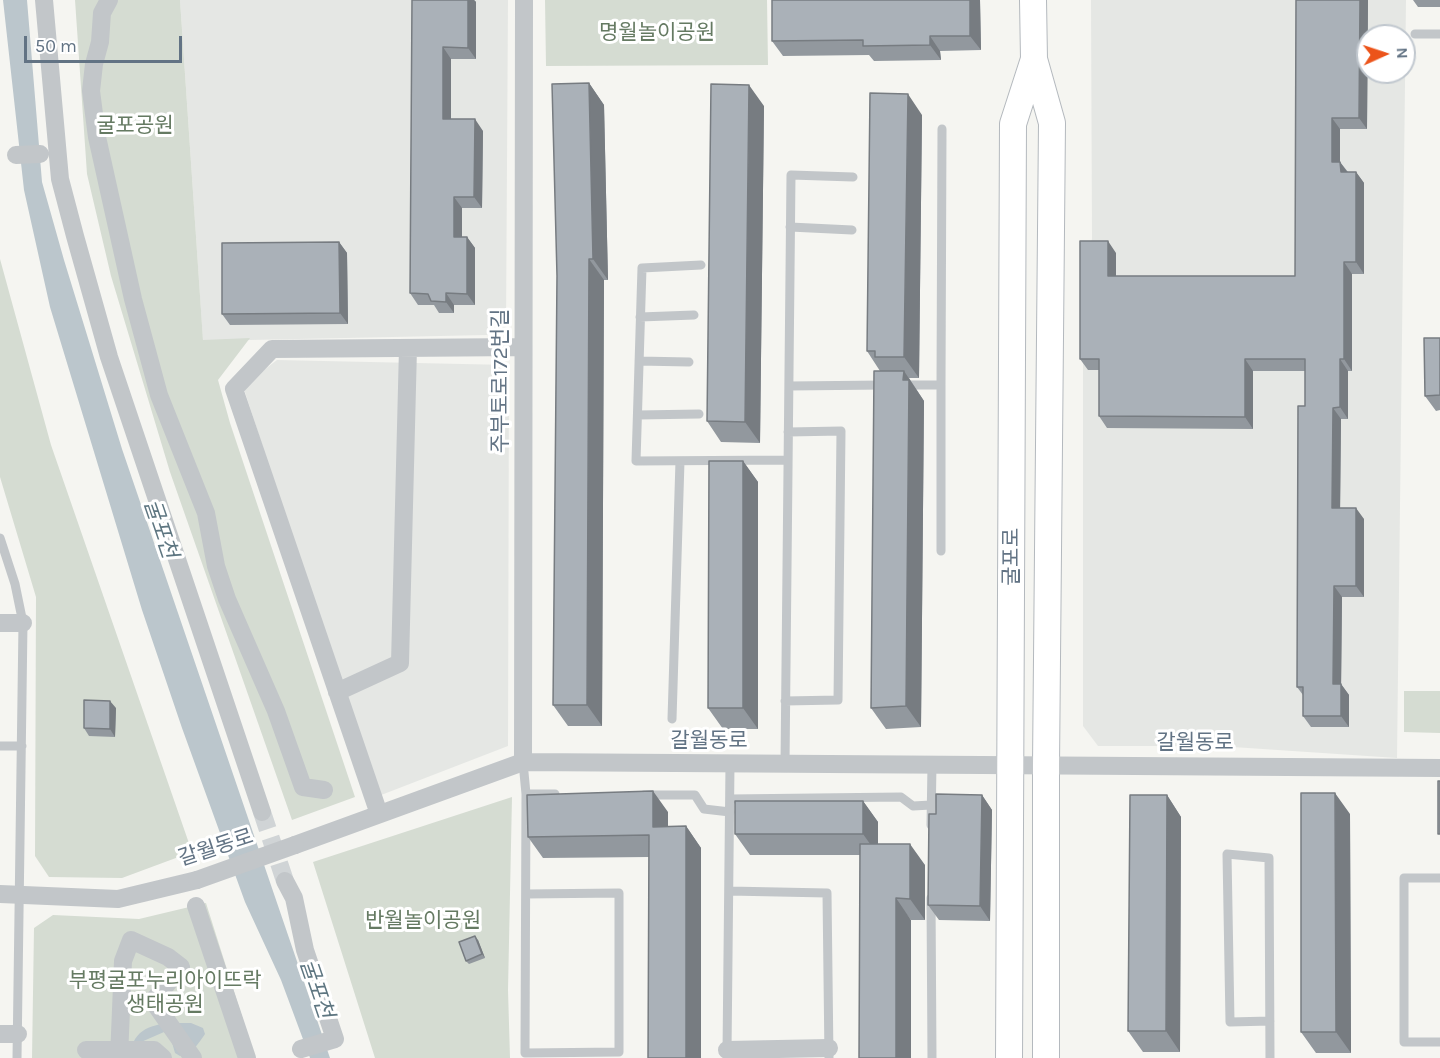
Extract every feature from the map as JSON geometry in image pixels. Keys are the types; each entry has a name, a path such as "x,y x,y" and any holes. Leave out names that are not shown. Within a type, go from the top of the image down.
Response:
{"main road":[{"name":"굴포로","path":"1033,0 1034,59 1052,123 1046,765 1046,1058"},
{"name":"굴포로","path":"1009,1058 1013,124 1034,59"}],"street":[{"path":"44,0 60,179 75,236 109,357 262,812"},
{"path":"109,0 102,13 100,42 94,64 93,103 97,137 118,238 153,345 159,395 206,513 216,566 227,599 276,711 303,787 324,790"},
{"name":"주부토로172번길","path":"523,762 524,0"},
{"path":"16,155 40,154"},
{"path":"379,814 234,388 272,348 523,347"},
{"path":"338,692 400,663 408,348"},
{"path":"0,623 23,623"},
{"name":"갈월동로","path":"0,894 118,899 197,880 523,762 1440,768"},
{"path":"285,882 294,898 305,950 335,1039 301,1049"},
{"path":"196,906 247,1058"},
{"path":"128,1052 123,961 131,940 168,957 181,967 153,1001 192,1056"},
{"path":"86,1050 128,1052 154,1050 163,1058"},
{"path":"727,1054 829,1053"}],"lane":[{"path":"1416,34 1440,34"},
{"path":"941,551 942,129"},
{"path":"785,764 791,175 853,177"},
{"path":"790,227 852,230"},
{"path":"701,265 642,268 636,461 788,460"},
{"path":"640,317 694,315"},
{"path":"639,361 689,362"},
{"path":"789,386 941,385"},
{"path":"638,415 699,414"},
{"path":"785,701 838,699 841,454 841,431 788,432"},
{"path":"672,719 680,460"},
{"path":"0,538 15,584 23,623 21,895 9,1034 17,1058"},
{"path":"0,746 22,746"},
{"path":"523,762 526,794 525,1055 619,1052 619,893 526,894"},
{"path":"727,1054 729,764"},
{"path":"932,765 932,840"},
{"path":"526,794 571,794"},
{"path":"628,795 695,795 704,809 730,812"},
{"path":"730,799 901,797 913,806 932,805"},
{"path":"1270,1022 1230,1022 1227,854 1269,858 1270,1022 1270,1058"},
{"path":"1440,878 1404,878 1404,1042 1440,1042"},
{"path":"932,886 932,1058"},
{"path":"729,891 826,893 829,1053"}],"shaded area":[{"name":"굴포천","path":"3,0 27,0 42,182 64,260 122,449 330,1058 310,1058 281,980 245,902 142,610 50,307 24,190"},
{"path":"180,0 508,0 506,327 487,335 203,341"},
{"path":"1091,0 1406,0 1406,24 1356,24 1356,84 1405,84 1397,758 1218,746 1098,746 1083,726 1083,272 1092,239"},
{"path":"277,360 509,365 508,746 376,797 243,386"},
{"path":"191,1023 203,1028 205,1034 195,1048 185,1055 180,1056 175,1053 171,1039 164,1032 132,1046 136,1038 148,1028 156,1025"}],"green space":[{"name":"굴포공원","path":"75,0 180,0 203,340 250,338 218,380 230,423 355,797 292,820 170,472 111,276 87,174"},
{"name":"명월놀이공원","path":"545,0 767,0 768,65 546,66"},
{"path":"0,259 51,445 192,852 122,878 49,877 35,856 36,597 0,477"},
{"path":"1404,691 1440,691 1440,733 1404,732"},
{"name":"반월놀이공원","path":"512,797 508,990 510,1058 375,1058 313,862"},
{"name":"부평굴포누리아이뜨락 생태공원","path":"206,903 255,1058 32,1058 34,928 53,915 139,919"}],"building":[{"path":"412,0 468,0 468,48 443,47 443,119 475,119 474,197 454,197 454,237 467,237 467,294 446,293 446,302 431,301 428,294 410,293"},
{"path":"772,0 970,0 970,36 930,36 930,45 863,46 863,40 772,41"},
{"path":"1296,0 1360,0 1360,24 1356,24 1356,84 1359,84 1359,118 1332,118 1332,162 1340,162 1341,172 1356,172 1356,262 1344,262 1344,359 1340,359 1340,407 1333,408 1332,508 1356,508 1356,586 1334,586 1333,684 1341,684 1341,716 1303,716 1303,687 1297,687 1298,406 1305,406 1305,359 1245,359 1245,417 1099,416 1099,359 1080,359 1080,241 1108,241 1108,276 1295,276"},
{"path":"589,83 593,259 589,259 587,705 553,705 557,276 552,84"},
{"path":"711,84 749,85 745,422 707,421"},
{"path":"870,93 908,94 904,357 875,357 875,351 867,351"},
{"path":"339,242 340,313 222,314 222,243"},
{"path":"1424,338 1440,338 1440,395 1425,396"},
{"path":"874,371 904,371 903,380 909,380 906,706 871,708"},
{"path":"709,461 743,461 743,708 708,708"},
{"path":"84,700 110,701 110,729 84,728"},
{"path":"1438,781 1440,781 1440,834 1438,834"},
{"path":"653,791 653,827 686,826 686,1058 648,1058 649,835 528,837 527,795"},
{"path":"1301,793 1335,793 1336,1032 1301,1032"},
{"path":"936,794 982,795 980,906 928,905 929,814 936,814"},
{"path":"1130,795 1167,795 1166,1031 1128,1031"},
{"path":"735,801 863,801 863,834 735,834"},
{"path":"860,844 910,844 910,899 896,898 896,1058 859,1058"},
{"path":"475,936 482,954 466,961 459,942"}],"tunnel":[{"path":"262,812 285,881"}]}
